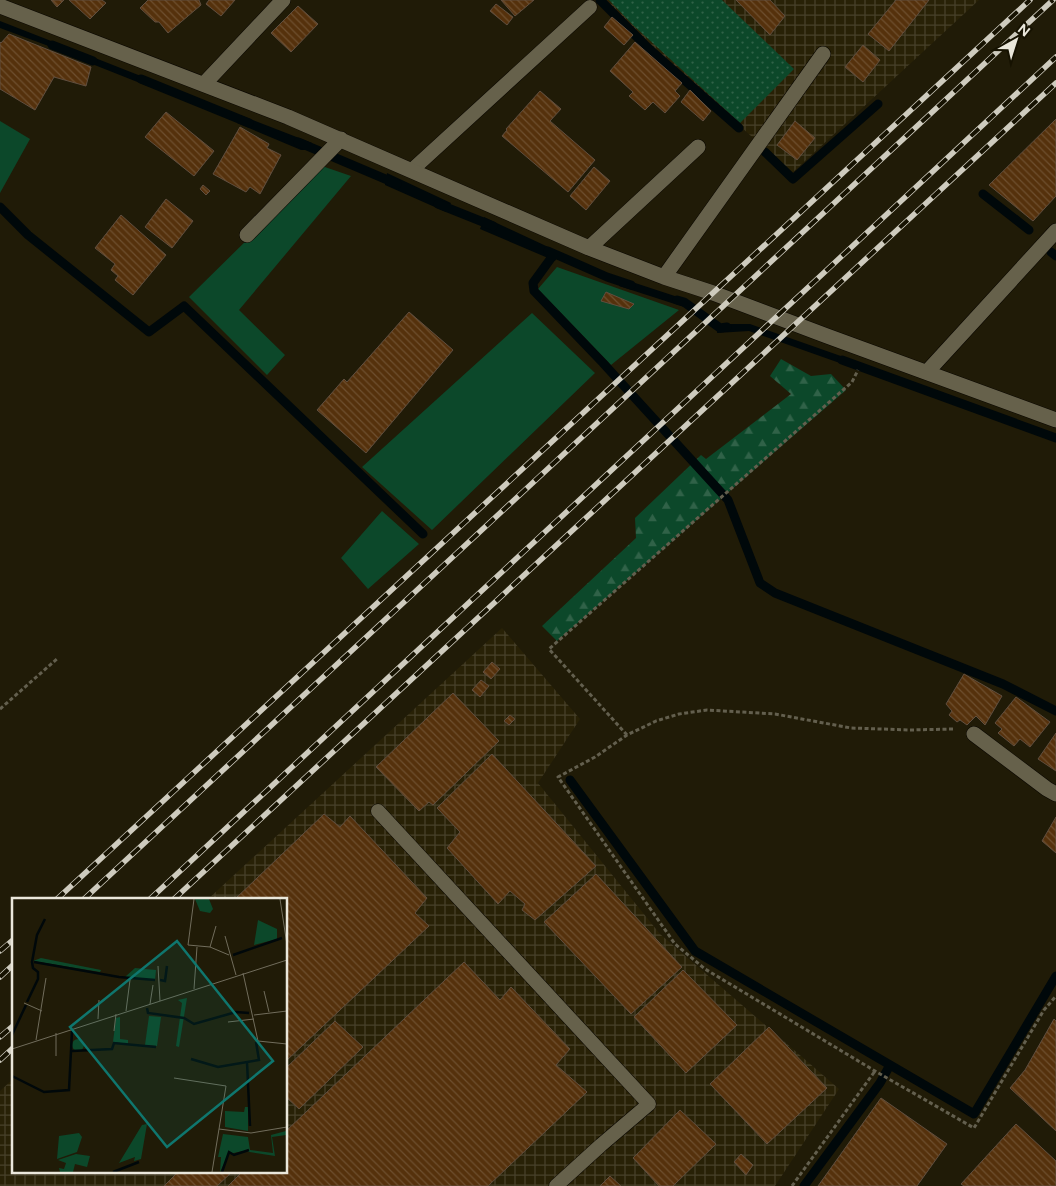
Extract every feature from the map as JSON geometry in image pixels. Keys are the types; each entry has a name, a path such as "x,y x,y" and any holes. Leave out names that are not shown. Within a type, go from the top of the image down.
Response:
{"street":[{"path":"204,84 283,0"},
{"path":"0,6 341,139 589,248 664,277 713,292 1056,420"},
{"path":"664,277 823,54"},
{"path":"247,235 341,139"},
{"path":"589,248 698,147"},
{"path":"927,372 1056,231"},
{"path":"974,734 1056,794"}],"lane":[{"path":"412,170 590,7"},
{"path":"378,811 649,1104 556,1186"}],"path":[{"path":"627,735 549,649 852,382 869,351"},
{"path":"0,709 58,658"},
{"path":"974,734 954,729 851,728 775,714 707,710 656,720 627,735 596,757 558,777 675,944 705,969 876,1072 974,1128 1044,1010 1056,996"},
{"path":"792,1186 876,1072"}],"shaded area":[{"path":"606,0 979,0 792,173 667,60"},
{"path":"0,21 64,46 62,51 0,28"},
{"path":"85,54 151,80 150,87 82,60"},
{"path":"240,115 312,143 306,150 301,150 237,123"},
{"path":"387,173 451,203 446,212 385,185"},
{"path":"484,217 559,252 555,261 480,229"},
{"path":"620,278 687,300 684,307 619,286"},
{"path":"718,324 750,324 855,361 851,367 749,331 717,333"},
{"path":"502,628 580,719 538,783 660,934 839,1089 775,1186 0,1186 0,1091 12,1080 12,1174 288,1174 288,898 209,898"}],"green space":[{"path":"609,0 722,0 794,69 740,123 633,25"},
{"path":"0,121 30,139 0,193"},
{"path":"322,166 351,176 239,310 285,355 267,375 189,297"},
{"path":"557,267 679,310 611,365 538,289"},
{"path":"532,313 595,373 432,530 362,467"},
{"path":"781,359 811,376 831,374 846,390 557,641 542,626 636,538 635,518 701,455 706,459 791,394 770,376"},
{"path":"382,511 419,544 368,589 341,558"}],"building":[{"path":"51,0 64,0 57,7"},
{"path":"69,0 102,0 106,3 90,19"},
{"path":"148,0 199,0 201,5 168,33 159,22 155,22 140,8"},
{"path":"209,0 235,0 221,16 206,4"},
{"path":"501,0 534,0 515,16"},
{"path":"736,0 770,0 785,16 770,35"},
{"path":"896,0 929,0 889,51 868,34"},
{"path":"496,4 513,17 507,25 490,11"},
{"path":"298,6 318,24 291,52 271,33"},
{"path":"612,17 633,35 624,45 604,27"},
{"path":"9,34 91,67 86,86 54,77 35,110 0,89 0,42"},
{"path":"635,42 682,83 675,91 680,96 665,113 653,102 645,110 629,96 633,92 610,71"},
{"path":"863,45 880,60 863,82 845,67"},
{"path":"690,90 711,111 703,121 681,102"},
{"path":"540,91 561,109 550,121 595,160 568,192 502,136"},
{"path":"166,112 214,151 194,176 145,137"},
{"path":"1056,119 1056,196 1033,221 989,185"},
{"path":"795,121 815,138 797,160 777,145"},
{"path":"240,127 269,144 267,148 281,155 260,194 250,187 246,192 213,174"},
{"path":"594,167 610,181 586,210 570,196"},
{"path":"203,185 210,191 206,195 200,189"},
{"path":"166,199 193,221 172,248 145,227"},
{"path":"121,215 166,255 133,295 115,280 118,276 111,270 115,264 95,248"},
{"path":"606,292 634,304 629,309 601,301"},
{"path":"409,312 453,350 366,453 317,410 344,379 347,382"},
{"path":"492,662 500,669 491,679 483,672"},
{"path":"964,674 1002,696 985,725 976,716 967,725 960,720 957,722 949,715 952,711 946,704"},
{"path":"481,680 489,686 480,697 472,690"},
{"path":"453,693 499,741 433,805 429,802 419,811 376,767"},
{"path":"1016,697 1050,722 1030,747 1020,739 1014,746 998,733 1002,729 995,723"},
{"path":"510,715 515,719 509,725 504,721"},
{"path":"1056,733 1056,771 1038,759"},
{"path":"492,754 596,866 535,920 522,910 525,904 510,891 498,904 447,848 460,832 437,808"},
{"path":"324,814 340,827 350,816 427,898 415,913 429,926 288,1059 288,898 236,898"},
{"path":"1056,817 1056,853 1042,841"},
{"path":"596,874 682,967 631,1014 544,922"},
{"path":"464,962 500,1000 511,987 570,1049 556,1065 587,1092 488,1186 228,1186 240,1174 288,1174 288,1129"},
{"path":"683,970 737,1025 686,1073 634,1017"},
{"path":"1054,1019 1056,1021 1056,1131 1010,1088 1025,1070"},
{"path":"335,1021 363,1047 299,1109 288,1099 288,1066"},
{"path":"769,1027 827,1088 767,1144 710,1084"},
{"path":"881,1098 947,1144 917,1186 818,1186"},
{"path":"680,1110 716,1144 673,1186 659,1186 633,1158"},
{"path":"1016,1124 1056,1161 1056,1186 964,1186 961,1184"},
{"path":"741,1154 753,1165 746,1175 734,1162"},
{"path":"176,1174 230,1174 217,1186 164,1186"},
{"path":"610,1176 621,1186 600,1186"}],"waterway":[{"path":"600,0 648,48 739,128"},
{"path":"52,45 93,61"},
{"path":"141,79 249,123"},
{"path":"765,152 793,179 878,104"},
{"path":"298,142 397,184"},
{"path":"983,194 1029,230"},
{"path":"438,204 493,226"},
{"path":"0,207 28,235 149,332 184,306 423,534"},
{"path":"548,251 607,277 631,285"},
{"path":"1051,252 1056,256"},
{"path":"554,254 533,283 534,291 603,363 728,500 760,583 775,593 1003,684 1056,711"},
{"path":"677,300 684,302 720,328 727,327"},
{"path":"842,360 1056,438"},
{"path":"570,780 695,951 974,1114 1056,976"},
{"path":"804,1186 880,1083 890,1065"}],"railway":[{"path":"58,898 1030,0"},
{"path":"85,898 1053,0"},
{"path":"151,898 1056,57"},
{"path":"175,898 1056,83"},
{"path":"0,951 12,941"},
{"path":"0,977 12,966"},
{"path":"0,1037 12,1027"},
{"path":"0,1060 12,1049"}]}
